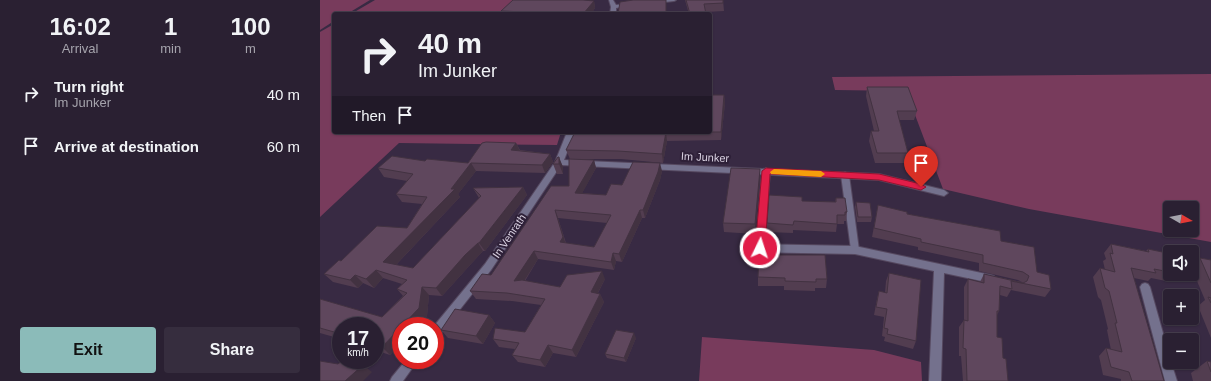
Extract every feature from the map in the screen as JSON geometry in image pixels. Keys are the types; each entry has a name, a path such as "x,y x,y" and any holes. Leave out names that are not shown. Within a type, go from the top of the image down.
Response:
{"street":[{"path":"611,0 614,7 613,12"},
{"path":"652,2 674,0"},
{"path":"614,7 636,4"},
{"name":"In Venrath","path":"444,322 488,266 559,162 570,134"},
{"name":"Im Junker","path":"559,162 879,177 944,193"},
{"path":"766,171 757,248 854,250 1004,282"},
{"path":"845,175 854,250"},
{"path":"935,381 939,269"},
{"path":"1145,287 1171,381"},
{"path":"396,381 406,369"}],"shaded area":[{"path":"320,0 370,0 350,12 332,12 332,22 320,30"},
{"path":"375,0 518,0 506,12 354,12"},
{"path":"332,25 332,134 560,134 557,145 399,143 320,217 320,32"},
{"path":"1211,74 1211,242 1183,237 1199,237 1199,201 1163,201 1163,233 1029,209 943,189 906,91 835,90 832,77"},
{"path":"702,337 874,350 921,362 922,381 699,381"}],"building":[{"path":"513,0 594,1 585,12 501,11"},
{"path":"633,0 666,0 666,12 618,12 620,2"},
{"path":"686,0 723,0 723,3 704,4 706,12 689,12"},
{"path":"867,87 908,87 917,111 897,111 908,153 877,153 871,131 879,131"},
{"path":"712,95 724,95 721,132 712,132"},
{"path":"574,134 666,134 662,154 566,150"},
{"path":"482,143 516,143 511,150 550,154 542,165 471,163 451,189 455,189 383,262 413,268 481,196 473,188 523,187 479,243 465,255 436,288 422,287 419,308 410,317 392,317 392,336 384,345 384,317 382,317 407,293 397,289 407,280 376,270 366,279 355,275 350,280 324,274 339,260 341,261 377,226 407,228 427,197 396,194 413,174 378,168 392,156 425,161 427,159 468,163"},
{"path":"558,157 559,164 553,164"},
{"path":"569,159 594,160 575,193 606,195 611,184 622,185 633,162 660,163 643,210 640,210 619,254 613,253 611,262 534,251 514,281 522,280 560,287 567,275 602,271 591,292 600,294 572,350 548,345 540,360 512,355 519,343 493,339 495,328 525,332 545,299 507,293 470,291 482,274 491,275 551,186 569,186","holes":["555,210 611,215 594,247 560,242 563,237"]},
{"path":"731,168 760,169 755,224 723,223"},
{"path":"769,195 802,197 802,201 836,202 836,198 845,198 847,212 845,212 845,215 837,215 837,224 794,221 793,225 767,223"},
{"path":"856,202 870,203 872,217 858,217"},
{"path":"878,205 907,212 907,214 1000,231 1001,241 1034,247 1037,272 1049,275 1051,289 1011,281 1012,289 1000,286 999,311 997,311 997,337 1002,338 1003,358 1006,359 1008,381 967,381 966,349 963,348 964,320 968,321 968,279 984,283 984,274 1023,283 1027,281 1029,276 1023,272 983,263 983,255 921,242 921,239 874,228"},
{"path":"1111,244 1149,252 1148,249 1163,252 1163,271 1154,269 1156,273 1131,268 1164,381 1132,381 1129,372 1111,367 1106,348 1122,352 1109,291 1105,288 1100,268 1115,272 1110,253 1113,254"},
{"path":"759,255 825,255 827,279 816,279 816,282 785,281 785,278 758,277"},
{"path":"1200,258 1211,260 1211,283"},
{"path":"889,273 921,280 916,341 887,334 888,329 884,328 887,309 876,307 879,291 887,293"},
{"path":"320,299 382,317 332,317 332,331 320,328"},
{"path":"455,309 489,315 476,336 444,331 444,326"},
{"path":"616,330 634,333 624,358 605,354"},
{"path":"320,361 332,363 332,369 358,369 345,381 320,381"},
{"path":"1207,361 1211,362 1211,372"}],"slow traffic":[{"path":"774,172 821,174"}],"route":[{"path":"760,248 766,171 879,177 921,187"}]}
